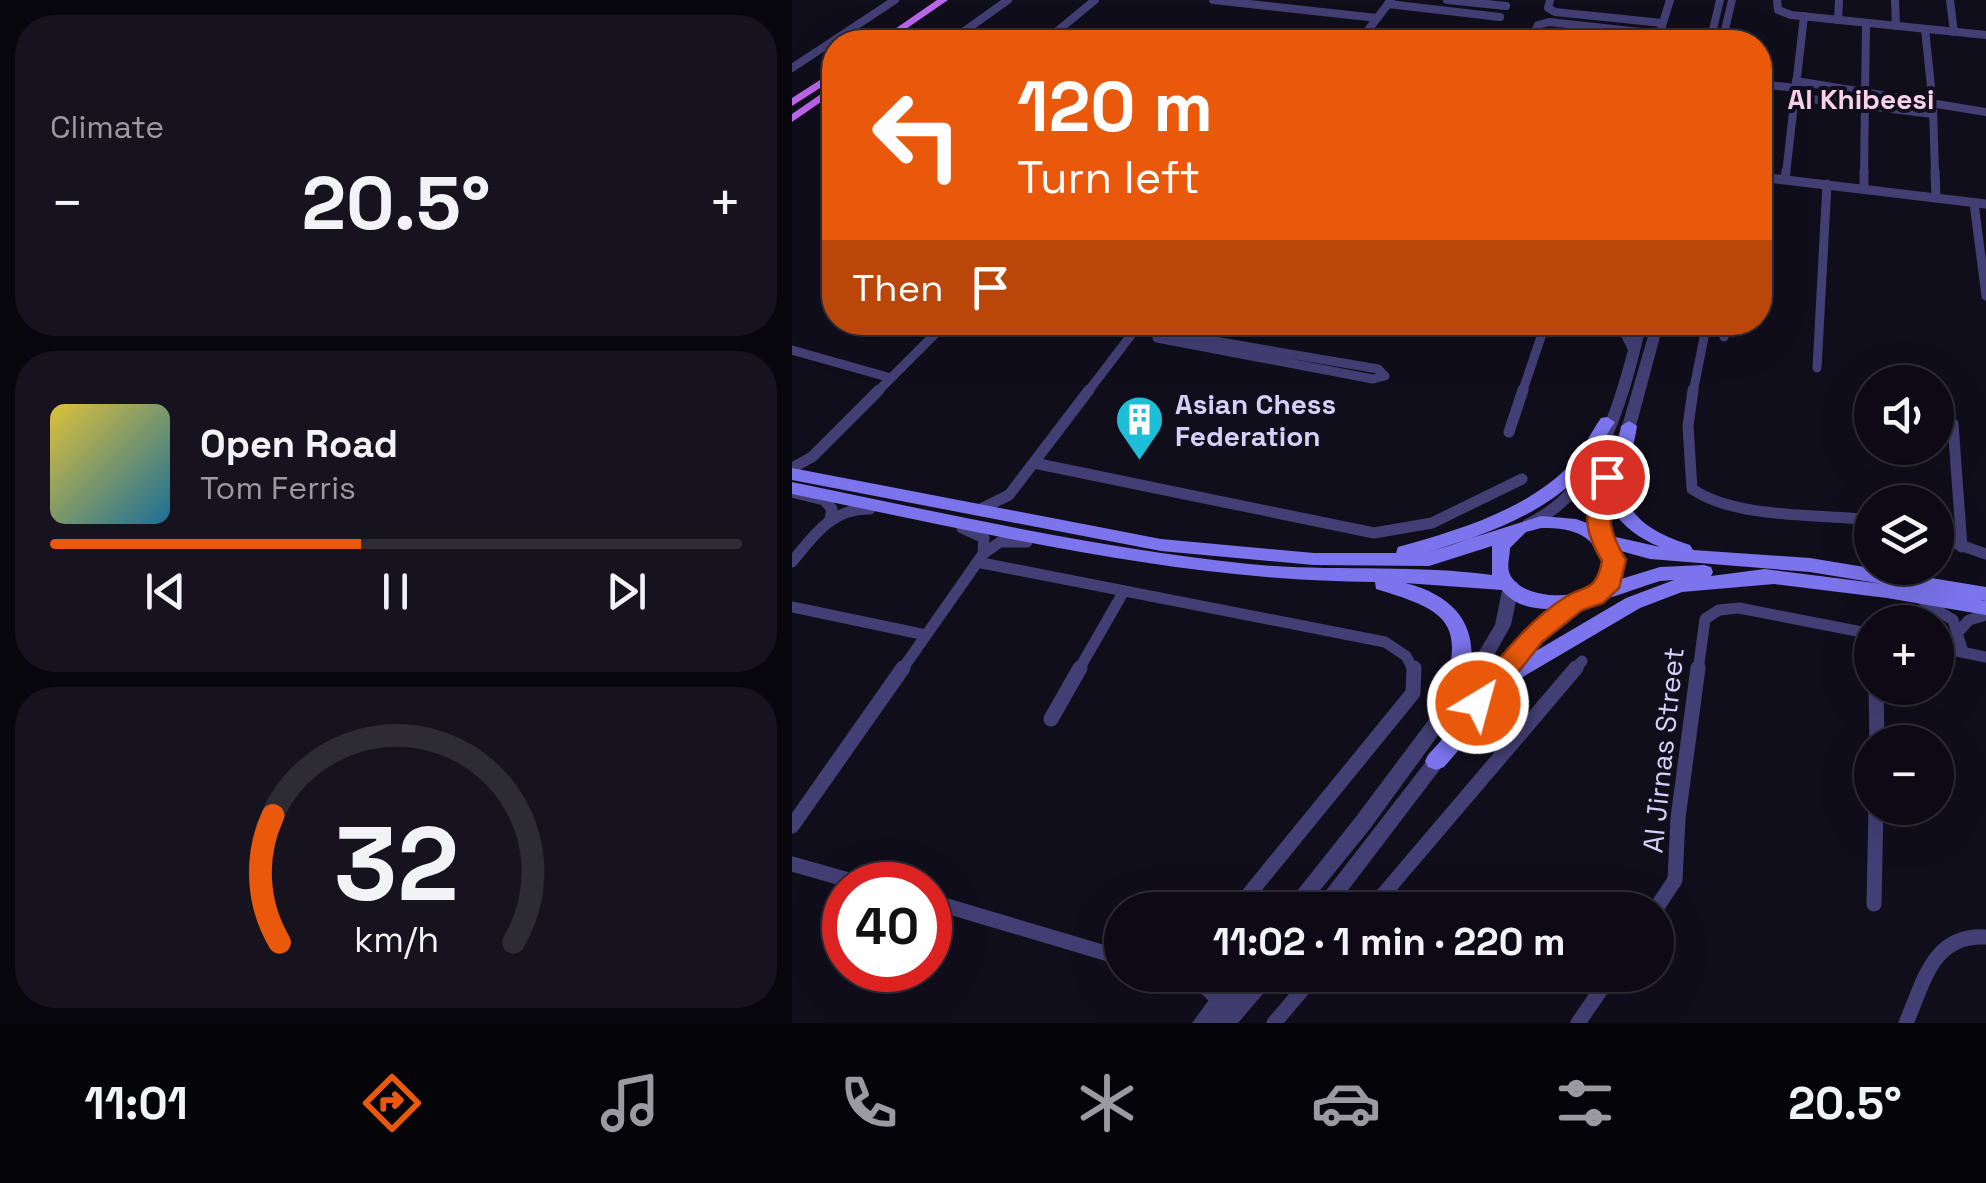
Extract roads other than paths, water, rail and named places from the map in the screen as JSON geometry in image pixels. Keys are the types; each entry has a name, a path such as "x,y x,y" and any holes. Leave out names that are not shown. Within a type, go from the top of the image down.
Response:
{"main road":[{"path":"899,30 943,0"},
{"path":"917,30 961,0"},
{"path":"792,103 822,82"},
{"path":"792,118 822,97"},
{"path":"1350,569 1449,540 1546,493 1576,469 1608,422"},
{"path":"1629,426 1615,490 1626,516 1666,543 1719,557"},
{"path":"792,470 816,478 1161,545 1350,569 1426,596 1456,624 1465,661 1450,709"},
{"path":"792,490 1152,560 1453,576 1510,585 1539,601 1573,603 1640,578 1680,572 1830,584 1986,612"},
{"path":"1350,569 1429,560 1520,529 1566,522 1601,539 1650,553 1810,565 1986,594"},
{"path":"1510,585 1498,561 1501,546 1520,529"},
{"path":"1601,539 1614,560 1614,572 1602,591"},
{"path":"1436,762 1514,673 1617,611 1647,595 1680,585 1775,577"}],"street":[{"path":"850,30 896,0"},
{"path":"966,30 1008,0"},
{"path":"1059,30 1095,0"},
{"path":"1214,0 1272,3 1377,18"},
{"path":"1447,0 1508,3 1493,30"},
{"path":"1550,0 1548,8 1555,12 1662,23"},
{"path":"1660,30 1670,0"},
{"path":"1713,30 1720,0"},
{"path":"1725,30 1732,0"},
{"path":"1777,0 1776,8 1781,12 1984,35 1986,45"},
{"path":"1838,20 1839,0"},
{"path":"1895,0 1896,26"},
{"path":"1950,0 1954,32"},
{"path":"1368,30 1390,2 1500,17"},
{"path":"1786,178 1804,16"},
{"path":"1535,30 1538,24 1549,22 1604,30"},
{"path":"1864,188 1866,23"},
{"path":"1925,29 1931,87"},
{"path":"792,68 822,48"},
{"path":"1772,86 1867,106 1933,114"},
{"path":"1795,89 1867,90 1986,112"},
{"path":"1933,104 1936,198"},
{"path":"1772,177 1986,204"},
{"path":"1817,368 1827,184"},
{"path":"1974,203 1986,296"},
{"path":"792,470 812,457 933,335"},
{"path":"977,510 1010,495 1131,335"},
{"path":"1157,336 1161,341 1373,379 1385,376 1378,369 1185,335"},
{"path":"1509,432 1542,335"},
{"path":"1626,335 1634,352"},
{"path":"1520,529 1555,508 1583,479 1608,422 1637,335"},
{"path":"1601,539 1599,496 1629,426 1654,335"},
{"path":"1705,335 1688,424 1692,452 1688,481 1693,490 1710,500 1779,513 1854,517"},
{"path":"792,350 891,378"},
{"path":"1954,438 1962,546"},
{"path":"812,457 810,468 816,478"},
{"path":"1034,463 1374,534 1400,533 1423,526 1522,479"},
{"path":"792,490 830,504 830,519"},
{"path":"1010,495 1010,510 1018,519"},
{"path":"792,562 830,519 851,508 903,510"},
{"path":"792,826 980,558 986,543 980,534 935,516"},
{"path":"980,558 1007,540 1073,545"},
{"path":"1954,543 1986,554"},
{"path":"980,558 1385,642 1406,654 1416,672 1413,693 1251,892"},
{"path":"1830,584 1937,606 1962,630"},
{"path":"1306,892 1450,709 1503,625 1510,585"},
{"path":"1051,720 1124,590"},
{"path":"1335,892 1518,652 1573,603"},
{"path":"792,607 926,635"},
{"name":"Al Jirnas Street","path":"1667,892 1675,880 1678,818 1701,626 1705,619 1719,610 1739,608 1854,630"},
{"path":"1964,652 1962,630 1969,620 1986,612"},
{"path":"1954,650 1986,657"},
{"path":"1385,892 1582,660"},
{"path":"1874,904 1876,825"},
{"path":"792,864 822,873"},
{"path":"952,908 1104,953"},
{"path":"1906,1023 1943,945 1960,935 1986,937"},
{"path":"1203,1023 1246,992"},
{"path":"1274,1023 1300,992"},
{"path":"1578,1023 1599,992"}],"place":[{"name":"Asian Chess Federation","path":"1140,462"}],"district":[{"name":"Al Khibeesi","path":"1861,99"}]}
